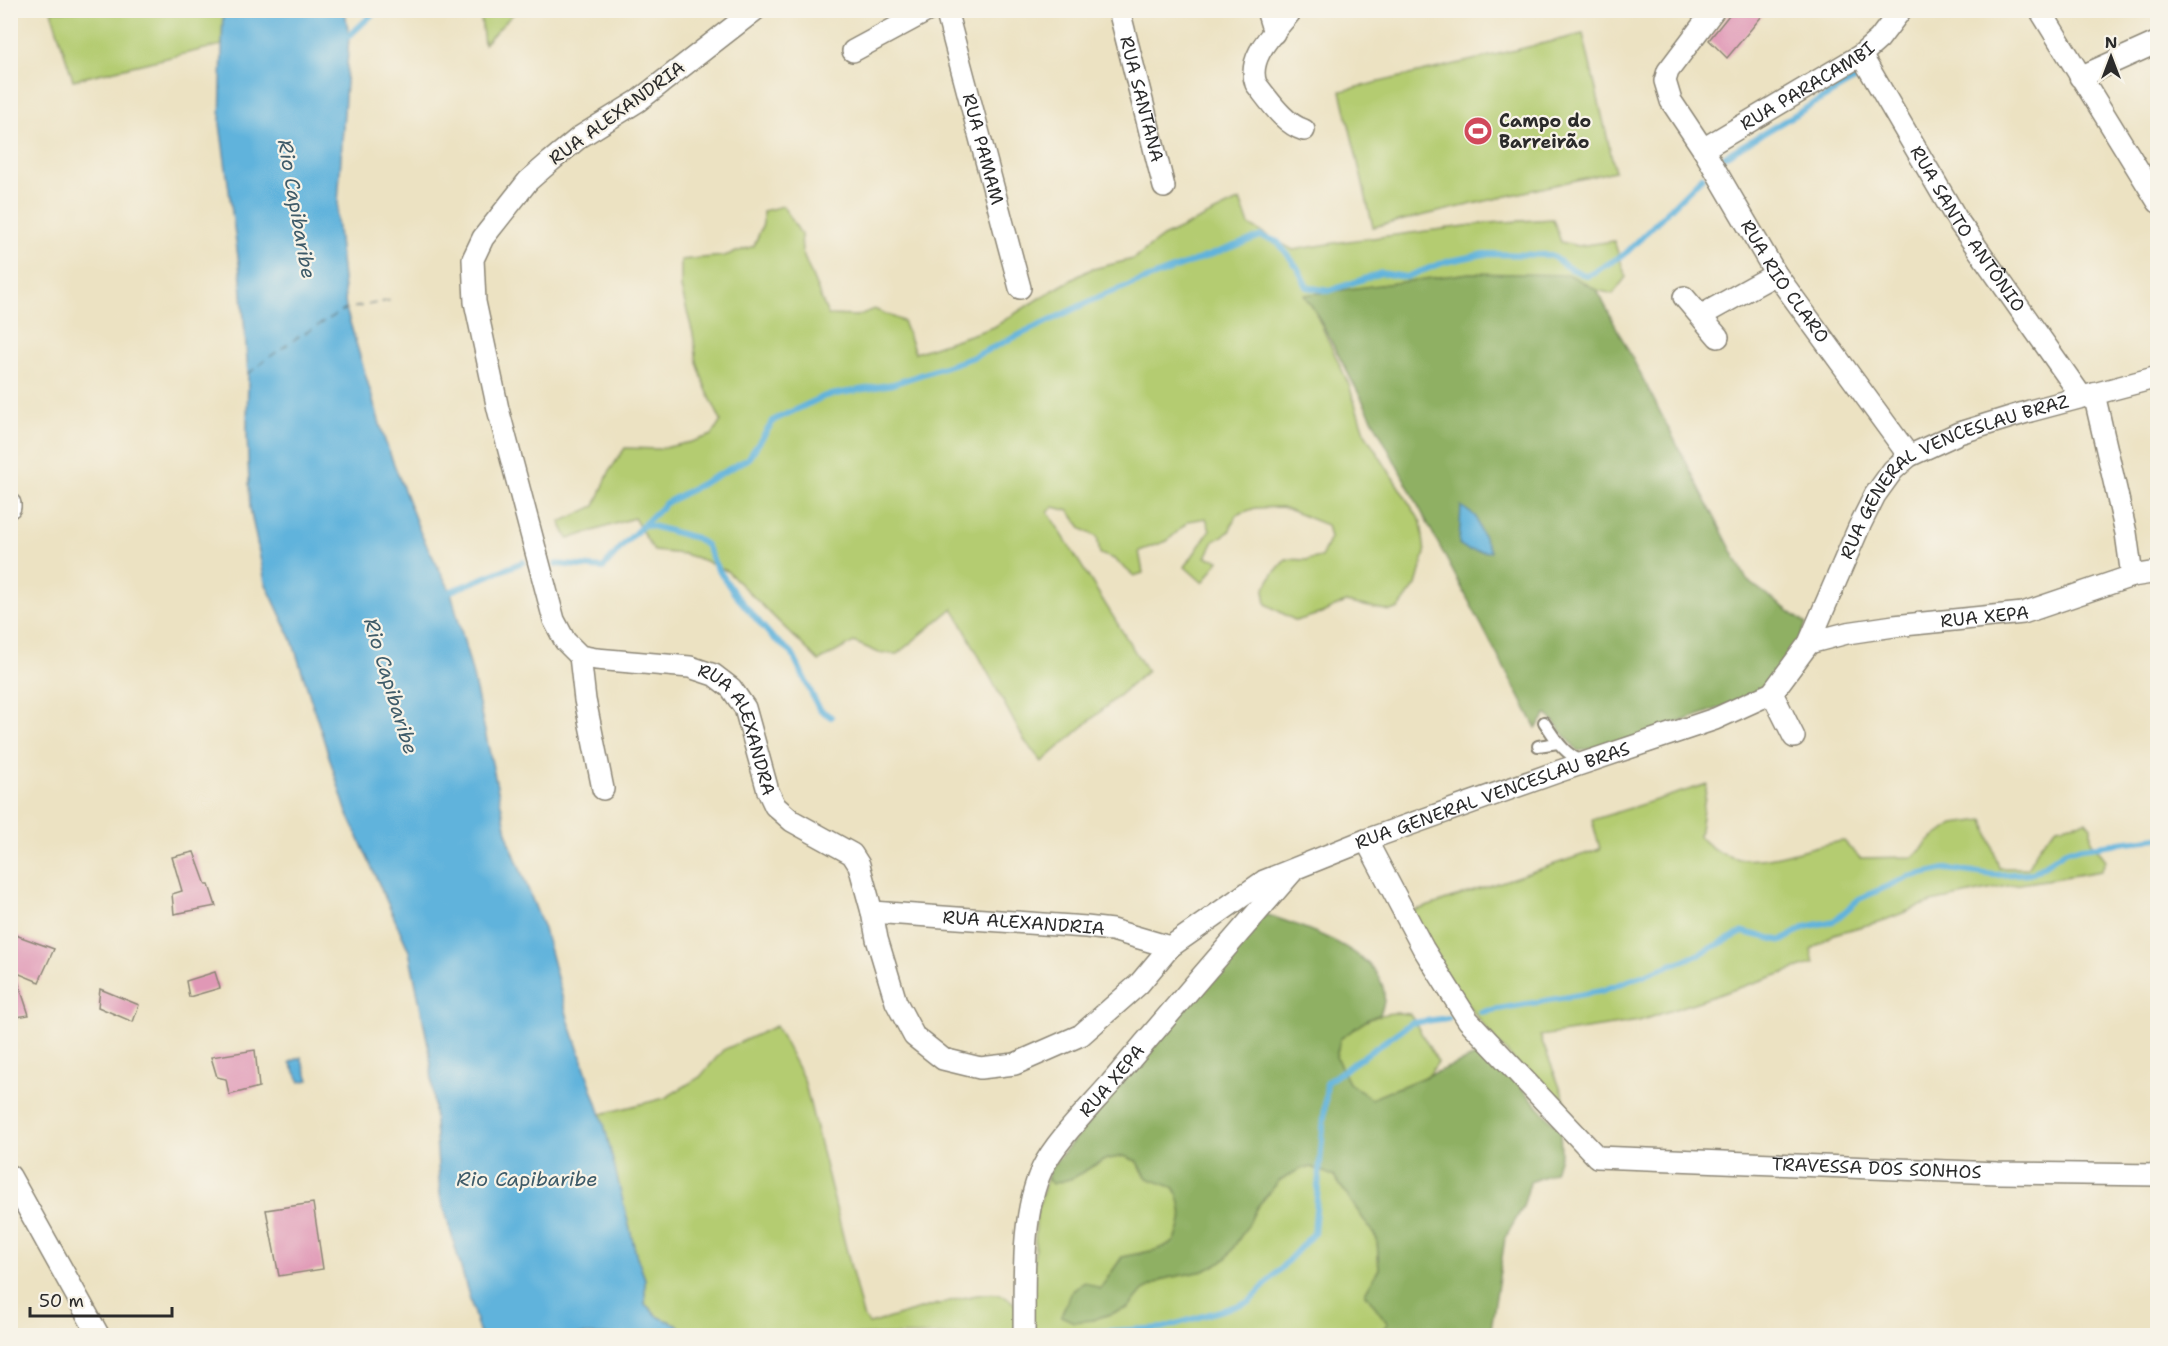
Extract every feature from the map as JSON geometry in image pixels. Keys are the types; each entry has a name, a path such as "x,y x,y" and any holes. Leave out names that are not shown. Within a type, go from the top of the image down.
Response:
{"street":[{"name":"RUA ALEXANDRIA","path":"580,656 565,641 554,620 498,409 475,302 473,259 483,238 528,181 551,160 580,137 638,101 755,10"},
{"path":"853,51 929,10"},
{"name":"RUA PAMAM","path":"946,10 1020,288"},
{"name":"RUA SANTANA","path":"1119,10 1164,187"},
{"path":"1267,10 1274,33"},
{"path":"1292,10 1261,49 1254,65 1254,78 1256,84 1283,116 1295,127 1304,130"},
{"name":"RUA RIO CLARO","path":"1714,10 1668,71 1665,81 1671,101 1704,149 1776,274 1910,456"},
{"name":"RUA PARACAMBI","path":"1704,149 1861,56 1879,39 1901,10"},
{"path":"2040,10 2157,202"},
{"path":"2080,77 2157,42"},
{"name":"RUA SANTO ANTÔNIO","path":"1861,56 1958,221 2088,395"},
{"path":"1702,315 1776,274"},
{"path":"1684,297 1702,315 1718,337"},
{"name":"RUA GENERAL VENCESLAU BRAZ","path":"1809,643 1858,527 1875,495 1893,470 1910,456 1959,434 2030,411 2157,377"},
{"path":"2088,395 2126,532 2132,576"},
{"name":"RUA XEPA","path":"1809,643 1847,633 1894,626 2023,613 2132,576 2157,572"},
{"name":"RUA GENERAL VENCESLAU BRAS","path":"1170,947 1264,881 1366,840 1715,719 1772,693 1809,643"},
{"path":"580,656 585,700 603,789"},
{"name":"RUA ALEXANDRA","path":"580,656 690,667 714,675 730,688 745,708 768,791 776,806 792,821 852,854 859,865 877,939 896,1002 915,1036 943,1059 980,1068 1015,1064 1081,1035 1139,984 1170,947"},
{"path":"1772,693 1794,737"},
{"name":"TRAVESSA DOS SONHOS","path":"1366,840 1423,948 1468,1020 1597,1156 1998,1173 2157,1175"},
{"name":"RUA XEPA","path":"1024,1335 1025,1251 1034,1193 1043,1167 1060,1143 1150,1036 1296,868"},
{"name":"RUA ALEXANDRIA","path":"872,912 1112,930 1170,947"},
{"path":"10,1176 99,1335"}],"lane":[{"path":"1544,722 1558,743 1575,758 1587,762"},
{"path":"1538,746 1558,743"}],"green space":[{"path":"480,10 516,10 516,11 484,44"},
{"path":"51,11 223,11 222,45 73,80"},
{"name":"Campo do Barreirão","path":"1583,34 1615,171 1373,227 1341,91"},
{"path":"1240,200 1249,225 1293,250 1489,223 1553,219 1561,242 1578,246 1614,241 1626,277 1613,294 1597,290 1315,312 1349,385 1364,432 1421,522 1425,553 1416,585 1399,608 1390,611 1345,602 1322,613 1296,621 1266,604 1264,590 1273,574 1286,559 1307,560 1321,557 1330,538 1327,525 1282,507 1255,508 1236,515 1229,532 1214,541 1206,557 1219,560 1203,583 1185,567 1210,530 1206,518 1189,521 1167,541 1139,551 1143,573 1134,576 1114,559 1100,554 1097,537 1082,529 1069,511 1054,507 1048,512 1147,671 1042,762 1024,740 953,608 897,654 879,653 854,642 819,661 727,571 684,554 654,551 634,518 568,539 560,522 595,506 610,470 625,448 659,449 691,442 712,435 721,421 706,389 697,362 693,334 681,288 681,260 724,256 754,246 763,224 763,211 783,206 801,234 802,252 828,315 857,316 874,309 903,321 915,353 994,327 1089,270 1133,259 1163,237"},
{"path":"1469,273 1570,275 1597,290 1747,580 1806,624 1794,653 1760,694 1614,745 1578,751 1547,714 1536,728 1315,311 1304,295"},
{"path":"1707,784 1699,836 1715,850 1732,857 1750,860 1769,858 1844,841 1860,858 1914,857 1928,842 1953,824 1984,820 1999,868 2027,868 2040,845 2057,827 2086,821 2091,827 2091,841 2106,860 2101,871 2008,886 1931,902 1885,920 1834,934 1811,950 1814,963 1639,1021 1540,1036 1573,1121 1495,1040 1454,987 1408,913 1600,849 1592,820"},
{"path":"1265,914 1340,944 1358,955 1372,968 1382,983 1384,1000 1380,1014 1367,1020 1340,1039 1336,1057 1349,1083 1371,1099 1488,1051 1560,1130 1561,1153 1555,1172 1530,1182 1523,1207 1505,1238 1490,1335 1377,1335 1388,1324 1365,1293 1379,1269 1377,1239 1334,1176 1311,1167 1300,1169 1279,1181 1257,1207 1226,1259 1204,1271 1167,1278 1143,1290 1128,1308 1092,1320 1074,1322 1061,1316 1070,1294 1076,1287 1085,1282 1100,1289 1122,1257 1156,1250 1174,1242 1182,1215 1175,1188 1147,1178 1137,1161 1124,1156 1103,1160 1073,1178 1052,1184 1047,1178 1053,1165"},
{"path":"1396,1013 1410,1014 1438,1062 1429,1075 1371,1099 1349,1083 1336,1057 1340,1039 1373,1018"},
{"path":"776,1026 804,1080 863,1316 869,1324 955,1300 997,1294 1007,1298 1021,1309 1020,1335 682,1335 678,1325 659,1317 645,1304 645,1279 636,1254 601,1114 665,1098 700,1077 723,1050"},
{"path":"1124,1156 1136,1161 1147,1178 1175,1188 1181,1209 1180,1228 1174,1242 1156,1250 1122,1257 1100,1289 1092,1320 1128,1308 1143,1290 1167,1278 1204,1271 1226,1259 1257,1207 1279,1181 1300,1169 1311,1167 1334,1176 1377,1239 1379,1269 1366,1292 1388,1324 1377,1335 1031,1336 1036,1216 1047,1178 1052,1184 1073,1178 1103,1160"}],"water":[{"name":"Rio Capibaribe","path":"223,11 345,11 349,36 337,219 346,309 385,441 421,534 451,592 472,672 509,841 544,929 569,1022 604,1124 636,1254 645,1279 645,1304 659,1317 678,1325 682,1335 480,1335 440,1194 430,1054 409,951 346,810 292,640 265,582 250,508 247,433 248,374 241,279 220,124"},
{"path":"1461,506 1476,517 1491,552 1468,550 1459,544"},
{"path":"301,1057 309,1080 300,1082 290,1062"}],"building":[{"path":"1733,10 1767,10 1727,58 1709,40"},
{"path":"194,852 216,906 174,914 172,894 182,891 172,857"},
{"path":"10,933 54,949 39,982 15,972 29,1015 10,1018"},
{"path":"215,972 220,988 189,997 186,981"},
{"path":"100,989 139,1005 133,1022 98,1007"},
{"path":"255,1050 259,1087 229,1095 226,1079 217,1077 211,1057"},
{"path":"313,1203 323,1269 279,1276 266,1210"}],"waterway":[{"path":"344,39 377,10"},
{"path":"1725,156 1864,74"},
{"path":"556,564 603,568 666,503 748,459 774,420 825,396 893,384 971,358 1101,296 1261,236 1278,242 1297,267 1307,287 1329,291 1381,273 1406,277 1445,262 1484,254 1551,255 1567,267 1587,276 1625,254 1702,177"},
{"path":"644,524 696,538 706,545 716,566 734,593 772,637 792,653 819,709 831,717"},
{"path":"446,593 523,562"},
{"path":"1481,1012 1601,991 1695,956 1743,932 1782,941 1805,927 1834,921 1859,899 1908,877 1946,869 1995,875 2033,873 2067,850 2158,838"},
{"path":"1071,1336 1077,1333 1163,1328 1249,1302 1314,1233 1327,1082 1411,1023 1448,1018"}],"ferry route":[{"path":"248,374 298,337 346,309 392,300"}],"place":[{"name":"Campo do Barreirão","path":"1478,131"}]}
